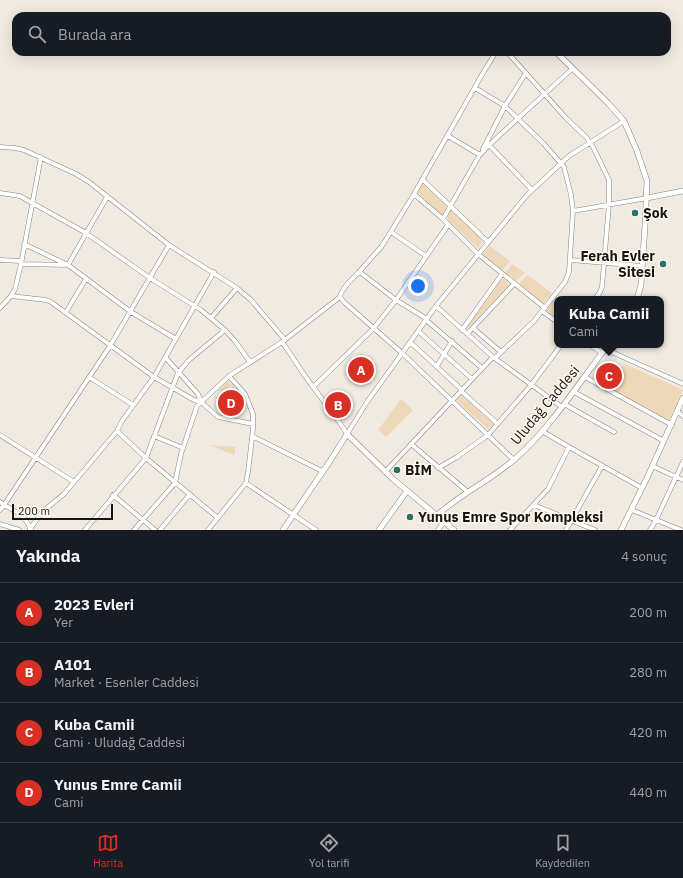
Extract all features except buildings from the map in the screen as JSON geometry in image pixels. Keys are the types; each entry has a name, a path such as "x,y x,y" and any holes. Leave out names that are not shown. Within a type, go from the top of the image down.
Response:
{"street":[{"path":"134,530 175,482 183,448 197,406 229,376 283,341 340,297 340,294 382,246 423,180 494,56"},
{"path":"511,56 589,142 609,180 609,204 602,286 597,296"},
{"path":"560,56 624,121 637,151 646,181 642,266 638,296"},
{"path":"479,156 573,68"},
{"path":"443,219 479,156 505,106 526,73"},
{"path":"475,88 505,106 544,144 564,167 570,188 573,211 571,260 569,272 565,282 556,296"},
{"path":"283,530 346,434 402,353 436,306 488,242 532,190 560,163 589,142 624,121"},
{"path":"448,136 479,156"},
{"path":"489,145 532,190"},
{"path":"0,147 19,149 76,174 170,245 237,288 251,300 283,341 313,387 339,421 346,434 407,492 454,530"},
{"path":"0,308 15,289 41,158"},
{"path":"423,180 488,242"},
{"path":"573,211 683,191"},
{"path":"0,193 20,196 86,233 150,278 195,306 225,330 250,362"},
{"path":"414,194 443,219 478,254 554,319"},
{"path":"68,265 107,196"},
{"path":"313,387 373,329 396,300 448,225"},
{"path":"391,232 426,256"},
{"path":"24,244 68,265 131,312 176,339"},
{"path":"0,510 2,503 35,458 110,346 170,245"},
{"path":"0,260 21,263 68,265"},
{"path":"571,260 642,266"},
{"path":"30,529 42,512 64,494 74,482 116,430 154,377 214,272"},
{"path":"358,273 361,273 396,300 427,319 482,368"},
{"path":"462,330 502,274"},
{"path":"66,312 86,279"},
{"path":"467,334 514,284"},
{"path":"211,318 237,288"},
{"path":"11,296 46,300 66,312 110,346 154,377 194,400 201,402 218,416 253,424"},
{"path":"340,297 373,329 402,353 476,422 514,460"},
{"path":"385,472 482,368 534,321 554,299"},
{"path":"436,306 494,357 563,406 614,432"},
{"path":"473,328 501,352"},
{"path":"85,530 113,495 146,458 178,373 188,360 225,330"},
{"path":"418,331 472,379"},
{"path":"437,366 452,341"},
{"path":"410,342 498,424"},
{"path":"438,468 457,457 488,435 532,384 559,348"},
{"path":"605,349 683,384"},
{"name":"Uludağ Caddesi","path":"436,516 448,504 498,473 528,447 574,392 605,349"},
{"path":"166,358 198,394 201,402"},
{"path":"208,530 246,483 252,436 253,414 246,394 229,376"},
{"path":"89,377 133,405"},
{"path":"585,377 672,425"},
{"path":"574,392 664,441"},
{"path":"621,530 672,425 683,398"},
{"path":"678,412 683,416"},
{"path":"116,430 146,458 218,518"},
{"path":"542,431 642,488"},
{"path":"0,435 74,482"},
{"path":"154,436 183,448"},
{"path":"252,436 322,471"},
{"path":"411,444 468,492"},
{"path":"510,530 548,489 568,447"},
{"path":"650,530 683,462"},
{"path":"566,530 602,466"},
{"path":"652,466 683,480"},
{"path":"246,483 316,530"},
{"path":"379,530 407,492"},
{"path":"160,530 190,494"},
{"path":"113,495 155,530"},
{"path":"2,503 22,516 28,523 30,529"},
{"path":"534,504 595,530"},
{"path":"632,510 681,530"},
{"path":"438,530 444,522"},
{"path":"0,524 20,530"}],"shaded area":[{"path":"422,183 447,206 442,216 417,192"},
{"path":"451,210 484,240 478,248 448,220 448,213"},
{"path":"490,246 510,261 502,271 482,255"},
{"path":"512,264 525,273 515,282 505,273"},
{"path":"527,275 552,293 543,304 518,285"},
{"path":"502,279 510,285 466,329"},
{"path":"554,299 554,317 546,311"},
{"path":"623,363 683,390 668,421 610,389 622,380 621,370"},
{"path":"228,381 241,395 239,397 234,396 231,385 222,392 219,390"},
{"path":"462,395 494,424 488,429 456,400"},
{"path":"401,399 413,410 386,437 378,430"},
{"path":"209,445 235,447 235,454 234,455"}],"place":[{"name":"Şok","path":"635,213"},
{"name":"Ferah Evler Sitesi","path":"663,264"},
{"name":"2023 Evleri","path":"361,370"},
{"name":"Kuba Camii","path":"609,376"},
{"name":"Yunus Emre Camii","path":"231,403"},
{"name":"A101","path":"338,405"},
{"name":"BİM","path":"397,470"},
{"name":"Yunus Emre Spor Kompleksi","path":"410,517"}]}
